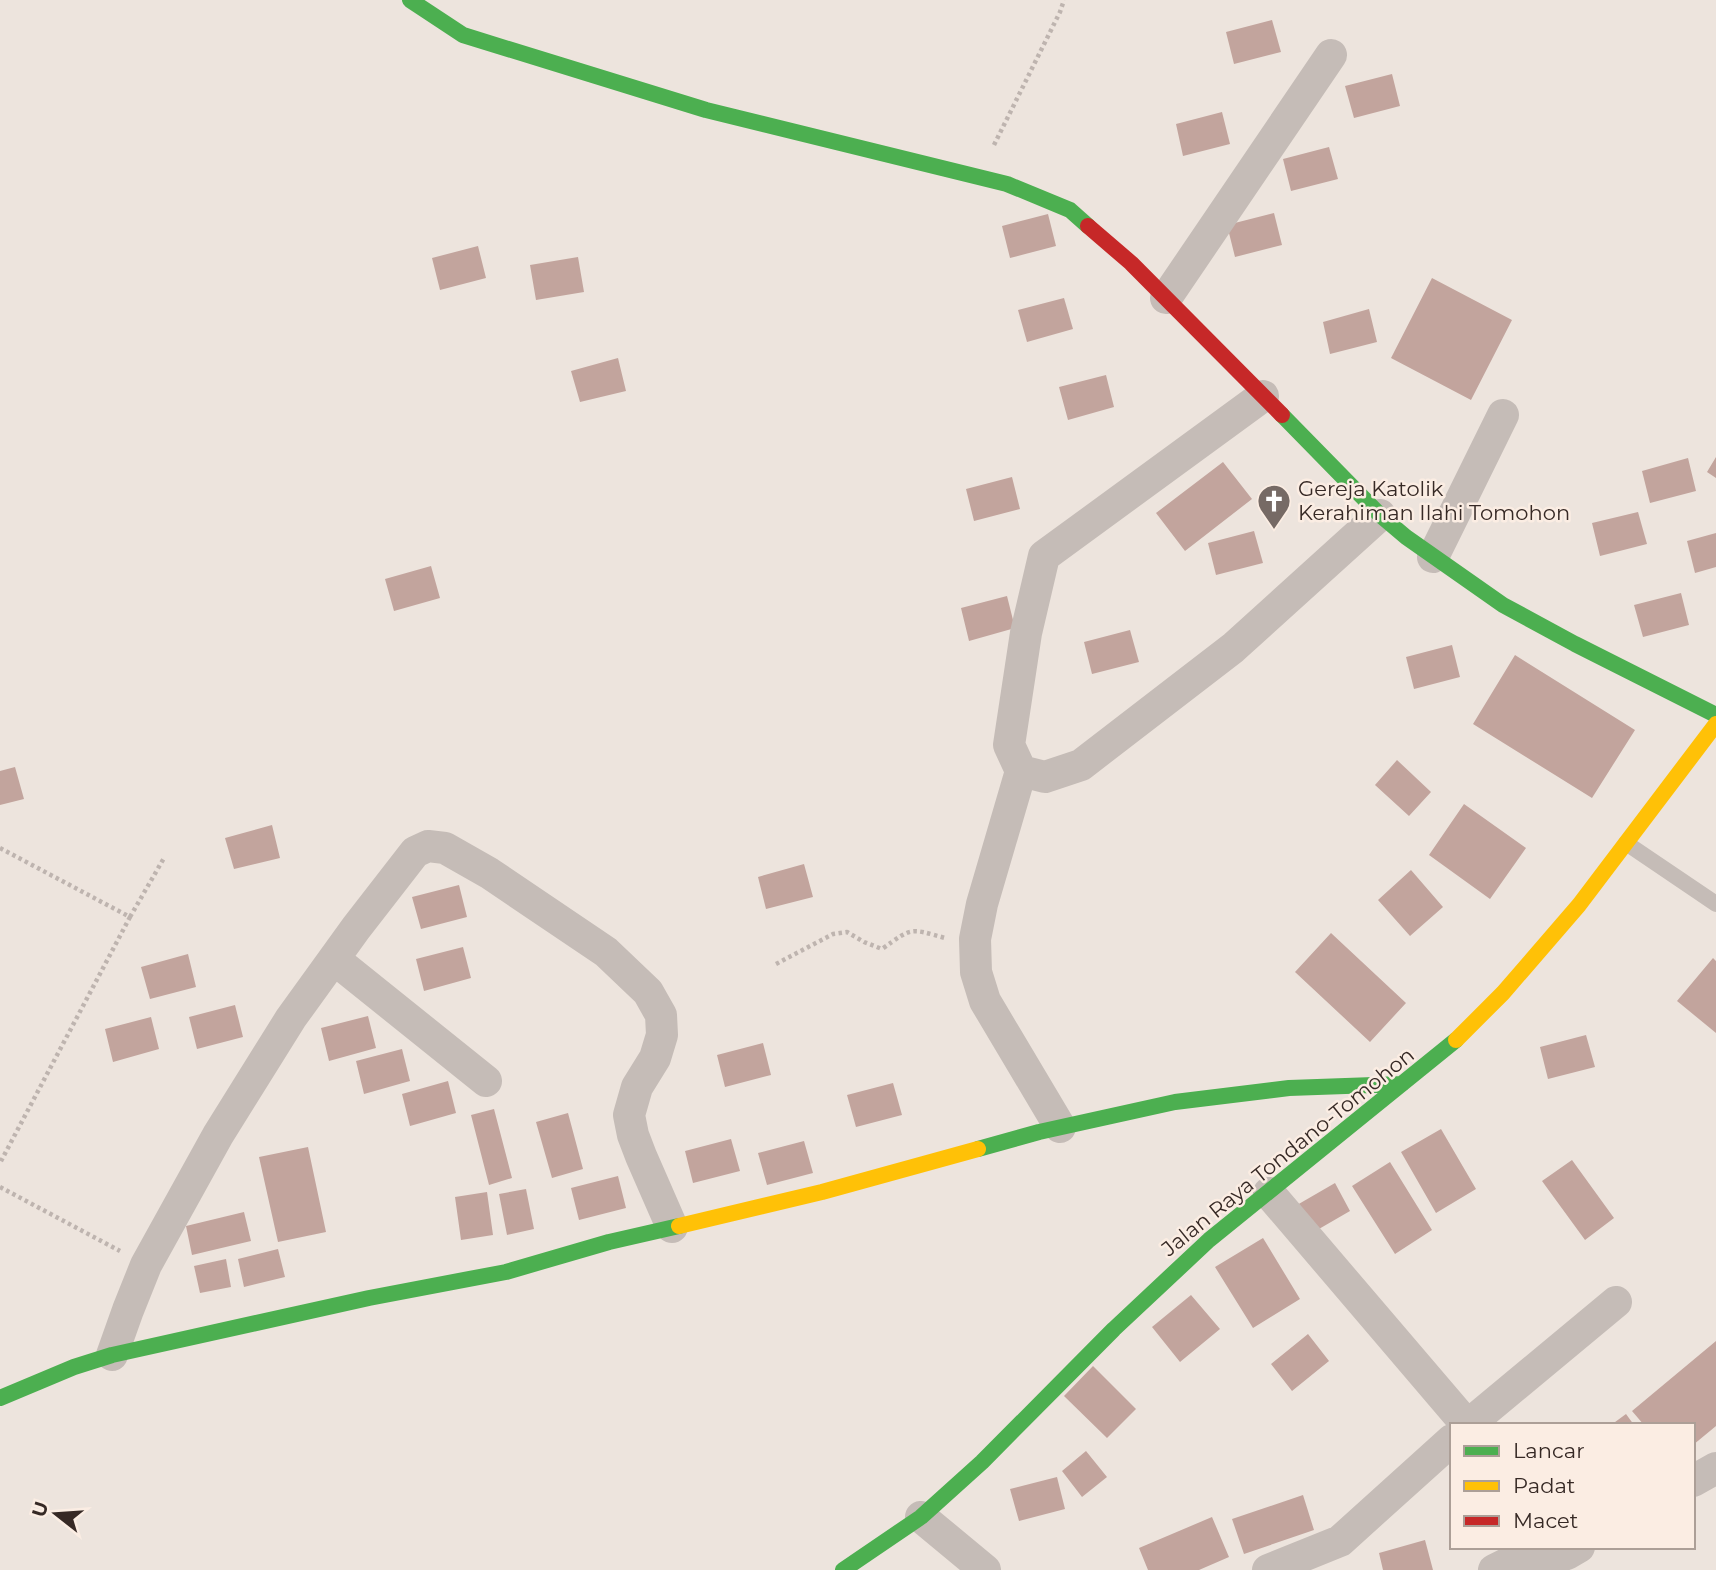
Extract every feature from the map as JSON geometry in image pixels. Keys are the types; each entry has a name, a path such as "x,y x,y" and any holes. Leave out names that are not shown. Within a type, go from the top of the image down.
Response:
{"main road":[{"path":"410,0 463,35 706,110 1007,184 1070,210 1131,263 1380,515 1406,537 1503,605 1716,715"},
{"name":"Jalan Raya Tondano-Tomohon","path":"843,1570 921,1517 982,1462 1152,1292 1209,1240 1448,1048 1503,993 1579,905 1716,724"},
{"path":"0,1398 74,1367 112,1355 369,1298 506,1272 609,1242 822,1192 1060,1127 1175,1102 1289,1088 1402,1084"}],"street":[{"path":"1166,298 1331,55"},
{"path":"1060,1127 985,1001 976,972 975,939 982,904 1021,771 1009,745 1026,633 1044,556 1263,396"},
{"path":"1433,557 1503,415"},
{"path":"1021,771 1045,777 1081,765 1233,648 1380,515"},
{"path":"112,1355 146,1265 218,1135 291,1018 356,928 415,852 428,846 445,848 489,873 606,952 648,992 661,1015 662,1035 654,1058 637,1087 629,1115 641,1156 672,1227"},
{"path":"334,959 486,1081"},
{"path":"1269,1193 1466,1423"},
{"path":"1470,1423 1616,1302"},
{"path":"1268,1570 1340,1541 1450,1442"},
{"path":"1695,1480 1716,1468"},
{"path":"921,1517 985,1570"},
{"path":"1494,1570 1520,1557 1550,1559 1576,1549"}],"lane":[{"path":"1626,843 1716,904"}],"path":[{"path":"978,177 1065,0"},
{"path":"0,848 130,917"},
{"path":"0,1163 164,858"},
{"path":"776,964 833,934 848,932 882,950 907,931 920,931 944,938 975,939"},
{"path":"0,1187 146,1265"}],"building":[{"path":"1272,20 1281,52 1234,64 1226,32"},
{"path":"1392,74 1400,106 1354,118 1345,86"},
{"path":"1222,112 1230,144 1183,156 1176,124"},
{"path":"1329,147 1338,179 1291,191 1283,159"},
{"path":"1274,213 1282,245 1235,257 1227,225"},
{"path":"1048,214 1056,246 1010,258 1002,226"},
{"path":"478,246 486,278 440,290 432,258"},
{"path":"578,257 584,292 536,300 530,265"},
{"path":"1432,278 1512,320 1471,400 1391,358"},
{"path":"1064,298 1073,329 1027,342 1018,310"},
{"path":"1369,309 1377,342 1330,354 1323,322"},
{"path":"618,358 626,391 580,402 571,371"},
{"path":"1106,375 1114,407 1068,420 1059,387"},
{"path":"1716,457 1716,478 1707,472"},
{"path":"1688,458 1696,491 1650,503 1642,471"},
{"path":"1223,462 1252,499 1185,551 1156,513"},
{"path":"1012,477 1020,509 974,521 966,489"},
{"path":"1638,512 1647,544 1600,556 1592,523"},
{"path":"1254,531 1263,563 1216,575 1208,543"},
{"path":"1716,533 1716,567 1695,573 1687,541"},
{"path":"431,566 440,598 394,611 385,579"},
{"path":"1681,593 1689,625 1643,637 1634,605"},
{"path":"1007,596 1015,628 969,641 961,608"},
{"path":"1130,630 1139,662 1092,674 1084,642"},
{"path":"1452,645 1460,677 1414,689 1406,657"},
{"path":"1515,655 1635,730 1592,798 1473,724"},
{"path":"1397,760 1431,792 1409,816 1375,785"},
{"path":"15,767 24,799 0,805 0,771"},
{"path":"1464,804 1526,848 1490,899 1429,855"},
{"path":"272,825 280,858 234,869 225,838"},
{"path":"804,864 813,897 766,909 758,877"},
{"path":"1411,870 1443,907 1410,936 1378,900"},
{"path":"459,885 467,917 421,929 412,897"},
{"path":"1331,933 1406,1003 1370,1042 1295,972"},
{"path":"463,947 471,978 424,991 416,959"},
{"path":"188,954 196,987 150,999 141,967"},
{"path":"1713,958 1716,961 1716,1033 1677,1001"},
{"path":"235,1005 243,1037 197,1049 189,1017"},
{"path":"368,1016 376,1048 329,1061 321,1028"},
{"path":"151,1017 159,1049 113,1062 105,1029"},
{"path":"1586,1035 1595,1067 1548,1079 1540,1047"},
{"path":"763,1043 771,1075 725,1087 717,1055"},
{"path":"402,1049 410,1081 364,1094 356,1061"},
{"path":"448,1081 456,1113 410,1126 402,1094"},
{"path":"893,1083 902,1115 856,1127 847,1095"},
{"path":"494,1109 512,1178 489,1185 471,1115"},
{"path":"568,1113 583,1169 552,1178 536,1122"},
{"path":"1441,1129 1476,1189 1436,1213 1401,1152"},
{"path":"731,1139 740,1171 693,1183 685,1151"},
{"path":"804,1141 813,1173 767,1185 758,1153"},
{"path":"308,1147 326,1232 278,1242 259,1157"},
{"path":"1572,1160 1614,1218 1585,1240 1542,1181"},
{"path":"1390,1162 1432,1230 1395,1254 1352,1186"},
{"path":"618,1176 626,1208 579,1220 571,1188"},
{"path":"1335,1183 1350,1211 1312,1233 1297,1205"},
{"path":"526,1189 534,1229 507,1235 499,1194"},
{"path":"487,1192 493,1235 461,1240 455,1197"},
{"path":"244,1212 251,1241 192,1255 186,1226"},
{"path":"1263,1238 1300,1299 1253,1328 1215,1267"},
{"path":"278,1249 285,1277 244,1287 238,1259"},
{"path":"226,1259 231,1287 200,1293 194,1266"},
{"path":"1191,1295 1220,1329 1180,1362 1152,1327"},
{"path":"1308,1334 1329,1361 1292,1391 1271,1364"},
{"path":"1716,1341 1716,1426 1695,1443 1695,1423 1642,1423 1632,1411"},
{"path":"1093,1366 1136,1409 1107,1438 1064,1396"},
{"path":"1626,1414 1633,1423 1614,1423"},
{"path":"1086,1451 1107,1477 1082,1497 1062,1471"},
{"path":"1057,1477 1065,1509 1019,1521 1010,1489"},
{"path":"1303,1495 1314,1530 1244,1554 1232,1519"},
{"path":"1212,1517 1229,1557 1199,1570 1148,1570 1139,1548"},
{"path":"1425,1540 1433,1570 1383,1570 1379,1553"}],"traffic: fast":[{"path":"410,0 463,35 706,110 1007,184 1070,210 1088,226"},
{"path":"1282,415 1380,515 1406,537 1503,605 1716,715"},
{"path":"843,1570 921,1517 982,1462 1114,1329 1209,1240 1456,1040"},
{"path":"978,1149 1039,1132 1175,1102 1289,1088 1402,1084"},
{"path":"0,1398 74,1367 112,1355 369,1298 506,1272 609,1242 679,1226"}],"traffic: slow":[{"path":"1456,1040 1503,993 1579,905 1716,724"},
{"path":"679,1226 822,1192 978,1149"}],"traffic: jam":[{"path":"1088,226 1131,263 1282,415"}],"place":[{"name":"Gereja Katolik Kerahiman Ilahi Tomohon","path":"1274,531"}]}
